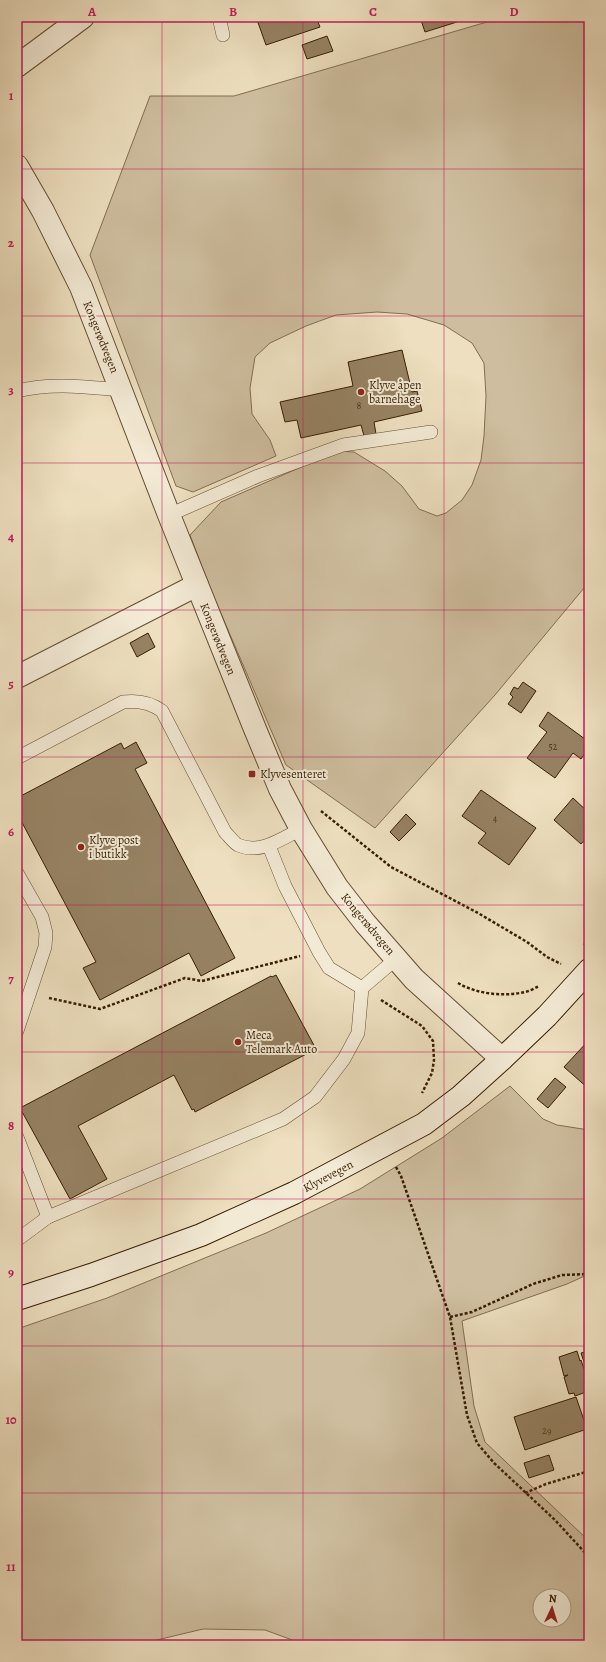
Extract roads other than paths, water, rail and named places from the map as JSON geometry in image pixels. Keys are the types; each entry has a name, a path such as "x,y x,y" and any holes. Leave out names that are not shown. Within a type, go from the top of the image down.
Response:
{"street":[{"path":"17,66 83,17"},
{"name":"Kongerødvegen","path":"17,166 43,211 81,287 169,515 274,775 301,829 337,887 365,923 424,989 502,1059"},
{"path":"17,677 197,585"},
{"name":"Klyvevegen","path":"17,1299 91,1275 201,1235 294,1194 424,1124 460,1096 502,1059 547,1016 589,970"}],"lane":[{"path":"219,17 223,35"},
{"path":"17,391 31,387 54,385 122,390"},
{"path":"169,515 258,476 343,445 431,432"},
{"path":"17,758 123,702 134,701 155,706 162,711 225,832 237,845 251,848 269,846 301,829"},
{"path":"269,846 284,886 329,968 362,988"},
{"path":"17,873 42,917 46,933 45,947 17,1031"},
{"path":"17,1240 48,1217 283,1119 315,1097 344,1059 358,1033 362,988 397,958"},
{"path":"17,1137 48,1217"}],"place":[{"name":"Klyve åpen barnehage","path":"361,392"},
{"name":"Klyvesenteret","path":"252,774"},
{"name":"Klyve post i butikk","path":"81,847"},
{"name":"Meca Telemark Auto","path":"238,1042"}]}
